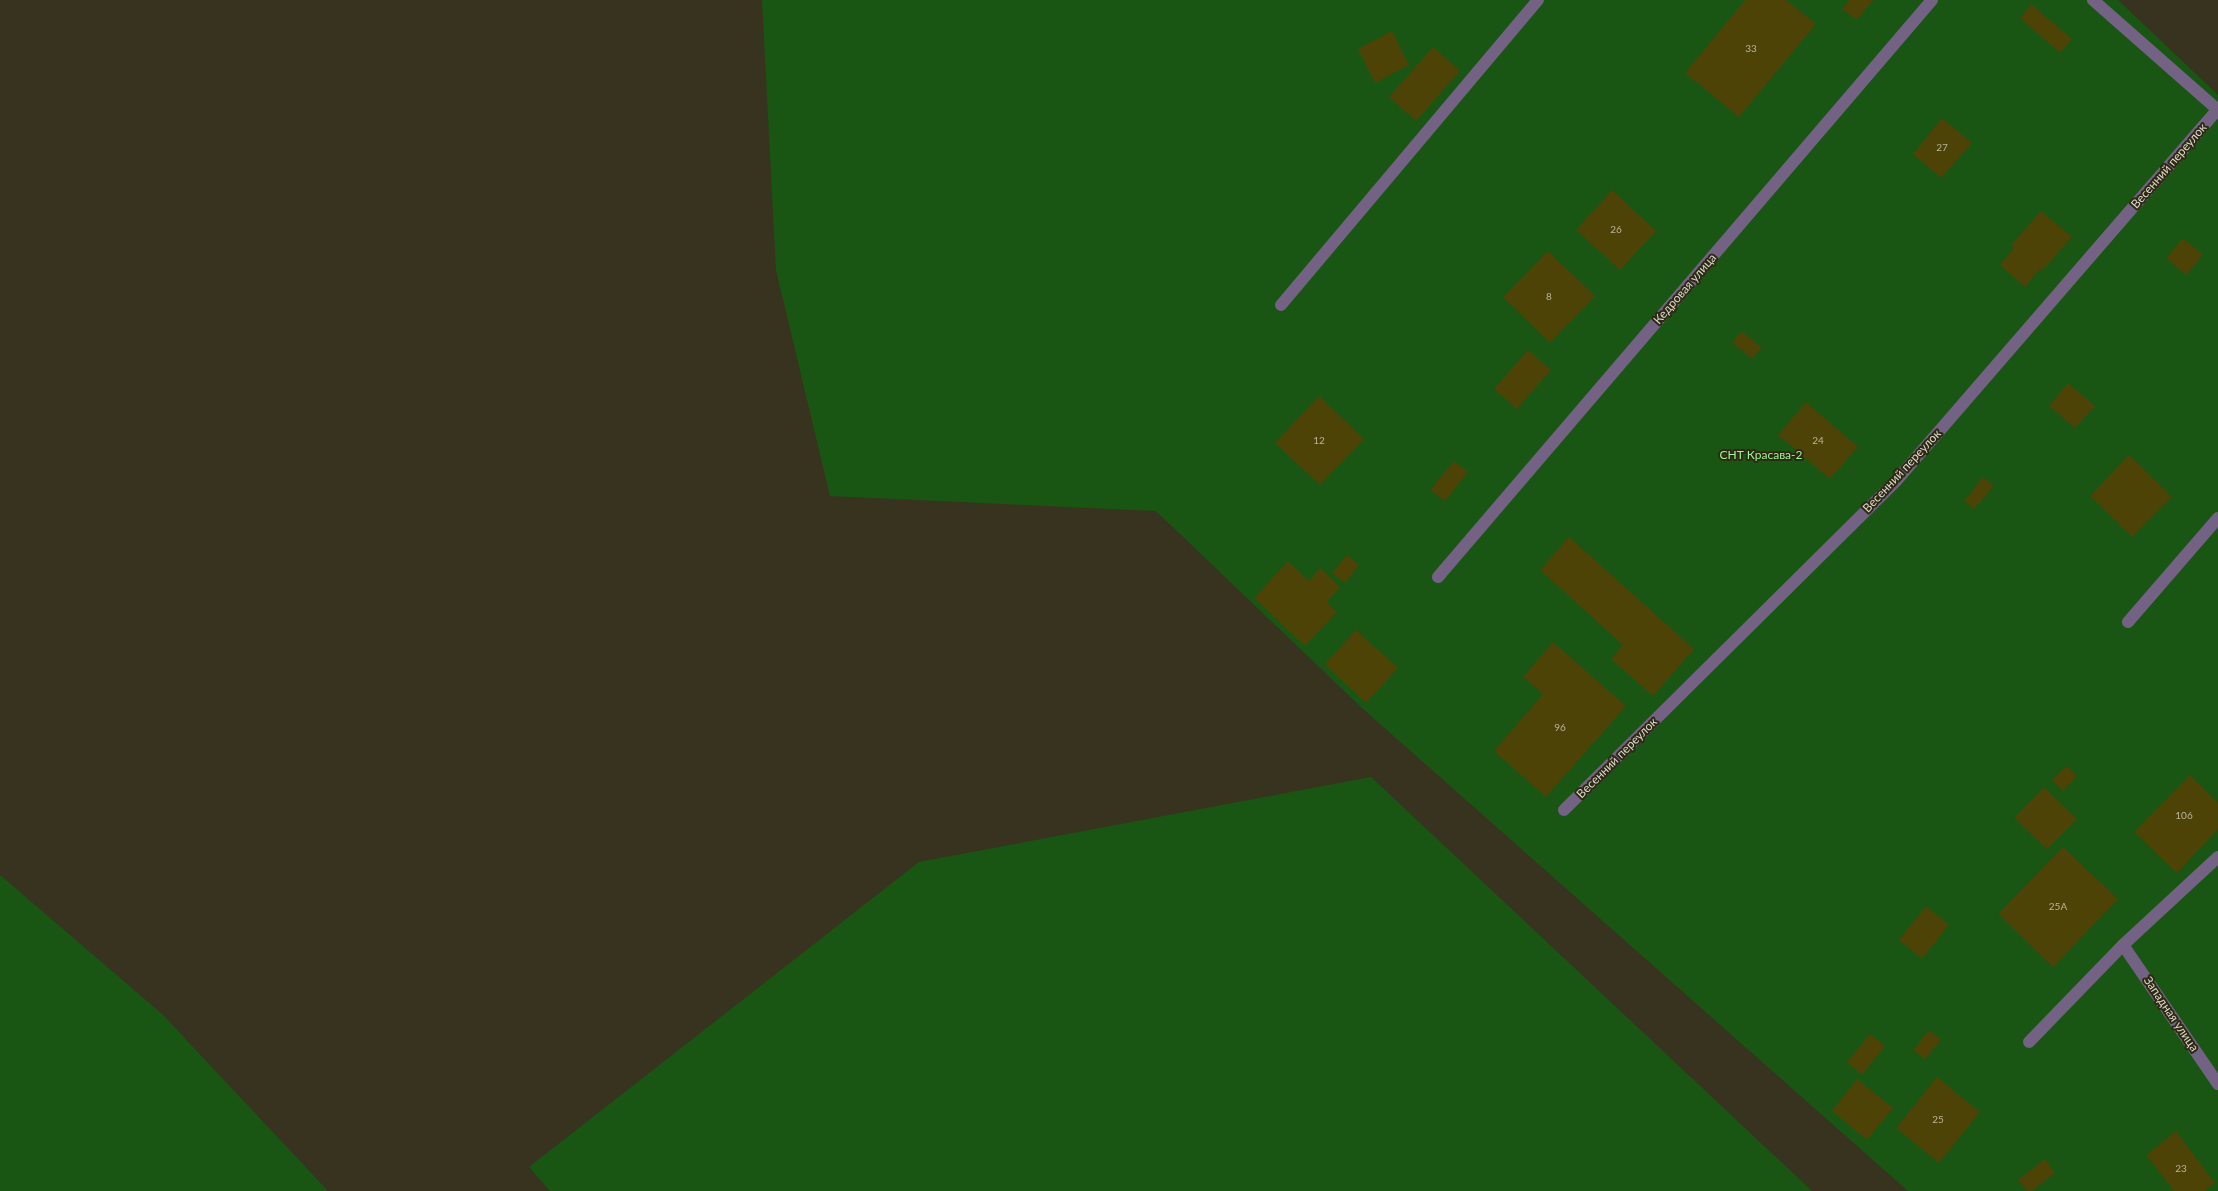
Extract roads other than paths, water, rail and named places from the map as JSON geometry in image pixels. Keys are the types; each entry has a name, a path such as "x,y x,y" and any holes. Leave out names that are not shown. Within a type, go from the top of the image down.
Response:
{"street":[{"path":"1281,305 1538,0"},
{"name":"Кедровая улица","path":"1438,577 1932,0"},
{"path":"2094,0 2218,110"},
{"name":"Весенний переулок","path":"1564,810 1896,481 2218,110"},
{"path":"2128,622 2218,518"},
{"path":"2029,1042 2123,945 2218,856"},
{"name":"Западная улица","path":"2123,945 2218,1084"}],"park label":[{"name":"СНТ Красава-2","path":"1761,455"}]}
